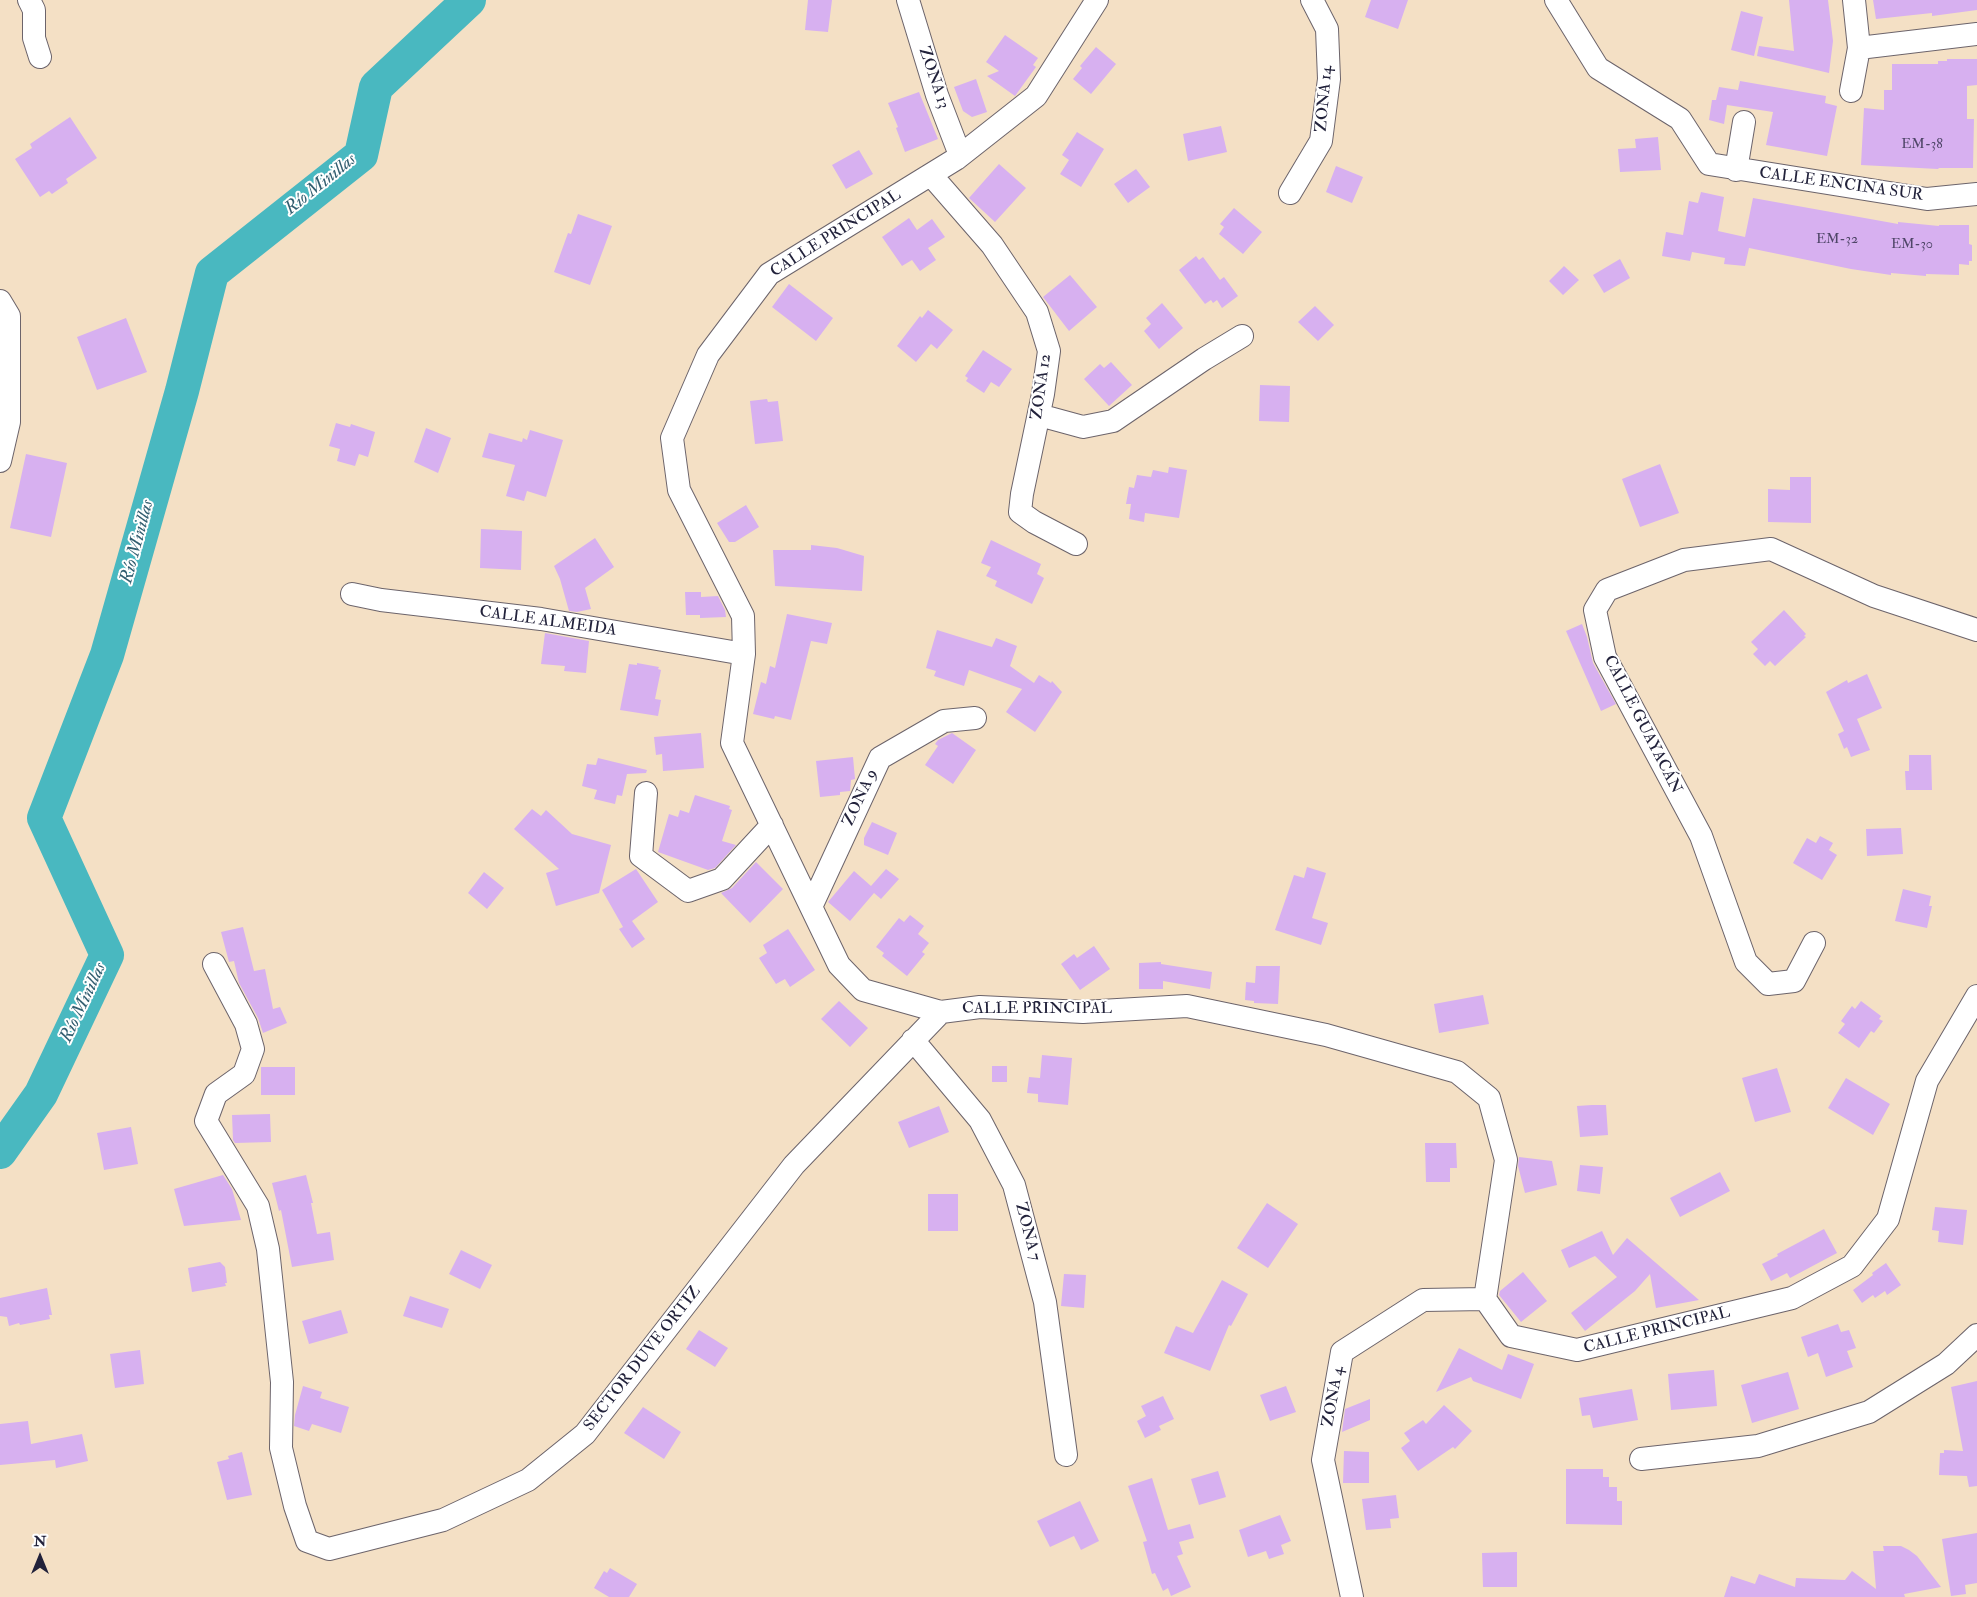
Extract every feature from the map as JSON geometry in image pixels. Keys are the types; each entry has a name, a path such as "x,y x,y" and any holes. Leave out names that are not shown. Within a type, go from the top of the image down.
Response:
{"street":[{"path":"29,0 34,10 34,38 40,57"},
{"name":"ZONA 13","path":"908,0 938,95 960,155"},
{"name":"CALLE PRINCIPAL","path":"1097,0 1036,96 931,175 769,274 708,355 672,438 679,490 743,616 744,654 732,743 839,965 863,990 941,1012 980,1007 1083,1012 1187,1006 1326,1035 1457,1072 1489,1098 1506,1160 1485,1299 1511,1336 1577,1350 1792,1298 1852,1266 1888,1219 1928,1081 1977,996"},
{"name":"ZONA 14","path":"1290,193 1321,141 1329,79 1327,29 1312,0"},
{"name":"CALLE ENCINA SUR","path":"1556,0 1598,68 1680,119 1709,164 1736,170 1928,199 1977,194"},
{"path":"1851,91 1859,48 1854,0"},
{"path":"1859,48 1977,34"},
{"path":"1736,170 1744,122"},
{"name":"ZONA 12","path":"931,175 992,245 1037,312 1049,351 1039,415 1020,512 1034,522 1076,544"},
{"path":"0,301 9,316 9,422 0,461"},
{"path":"1039,415 1083,428 1113,421 1204,359 1242,336"},
{"name":"CALLE GUAYACÁN","path":"1814,943 1794,981 1768,984 1746,962 1700,836 1605,657 1596,610 1607,590 1684,560 1770,549 1874,596 1977,630"},
{"name":"CALLE ALMEIDA","path":"352,594 381,600 550,620 744,654"},
{"name":"ZONA 9","path":"811,907 880,758 944,721 974,718"},
{"path":"646,793 641,856 688,891 722,879 772,825"},
{"name":"SECTOR DUVE ORTIZ","path":"214,964 246,1024 253,1049 244,1074 216,1094 206,1121 258,1206 268,1249 282,1382 281,1448 295,1506 307,1541 329,1549 444,1520 528,1480 585,1434 794,1165 941,1012"},
{"name":"ZONA 7","path":"913,1040 980,1120 1014,1184 1045,1302 1066,1455"},
{"name":"ZONA 4","path":"1352,1597 1323,1460 1342,1352 1422,1300 1485,1299"},
{"path":"1641,1459 1758,1446 1869,1412 1946,1364 1977,1335"}],"building":[{"path":"808,0 832,0 828,32 805,30"},
{"path":"1371,0 1408,0 1398,29 1365,17"},
{"path":"1789,0 1828,0 1833,41 1829,73 1757,56 1759,46 1794,51"},
{"path":"1873,0 1977,0 1977,10 1932,16 1932,13 1876,19"},
{"path":"1741,11 1763,17 1754,56 1731,50"},
{"path":"1005,35 1038,58 1033,65 1036,67 1015,96 987,76 999,71 986,62"},
{"path":"1096,47 1116,64 1091,94 1073,79 1082,68 1080,66"},
{"path":"1947,59 1977,59 1977,85 1967,86 1967,119 1974,119 1973,168 1938,169 1861,165 1864,108 1884,110 1884,90 1892,90 1892,64 1938,64 1938,61 1947,61"},
{"path":"976,79 987,112 972,117 963,111 954,87"},
{"path":"1740,81 1826,96 1825,103 1837,106 1827,156 1766,145 1773,112 1727,105 1724,124 1709,120 1712,100 1716,100 1719,87 1738,90"},
{"path":"919,92 938,139 905,152 896,128 898,127 888,103"},
{"path":"70,117 97,158 66,179 68,183 52,194 49,191 40,197 15,159 32,148 30,144"},
{"path":"1221,126 1227,152 1188,161 1183,134"},
{"path":"1077,132 1104,149 1081,187 1060,174 1069,160 1062,155"},
{"path":"1658,137 1661,170 1620,172 1618,149 1636,148 1635,139"},
{"path":"859,150 873,174 846,189 832,165"},
{"path":"999,164 1026,188 995,222 969,198"},
{"path":"1336,166 1363,177 1352,203 1326,192"},
{"path":"1136,169 1150,187 1128,203 1114,184"},
{"path":"1701,192 1724,197 1718,231 1745,237 1753,198 1898,224 1898,222 1939,226 1969,225 1969,244 1972,245 1972,261 1969,261 1969,265 1959,264 1959,275 1926,274 1926,276 1891,273 1891,275 1851,269 1749,248 1745,266 1724,264 1725,258 1692,252 1690,261 1662,256 1666,232 1683,235 1689,201 1698,203"},
{"path":"1234,208 1262,232 1243,254 1219,234 1224,227 1220,224"},
{"path":"578,214 612,226 590,285 554,272 568,233 571,234"},
{"path":"909,218 917,230 932,219 945,237 928,248 936,260 920,271 912,260 902,266 882,237"},
{"path":"1196,256 1199,260 1203,257 1220,280 1224,277 1238,296 1222,308 1217,300 1213,303 1211,300 1205,304 1179,270"},
{"path":"1620,259 1630,278 1604,293 1593,275"},
{"path":"1564,266 1579,280 1563,295 1549,281"},
{"path":"1070,275 1097,307 1069,331 1043,297"},
{"path":"789,284 833,318 816,341 772,307"},
{"path":"1162,303 1183,328 1159,349 1144,331 1151,324 1146,318"},
{"path":"1315,306 1334,325 1318,341 1298,322"},
{"path":"928,310 953,330 937,349 931,344 916,362 897,346 920,316 922,318"},
{"path":"126,318 147,372 97,390 77,337"},
{"path":"983,350 1012,369 999,387 991,382 984,393 966,381 968,378 965,376"},
{"path":"1111,362 1132,385 1109,406 1084,379 1100,364 1104,368"},
{"path":"1260,385 1290,386 1289,422 1259,421"},
{"path":"767,399 768,402 778,401 783,441 755,444 750,401"},
{"path":"336,423 350,427 351,424 375,432 368,457 359,454 355,466 337,461 340,449 329,446"},
{"path":"426,428 451,438 438,473 414,462"},
{"path":"530,430 563,440 546,497 527,491 524,501 506,496 515,465 482,457 489,433 522,442 523,438 527,440"},
{"path":"26,454 67,463 51,537 10,528"},
{"path":"1660,464 1679,513 1640,527 1622,479"},
{"path":"1169,467 1187,470 1179,518 1145,513 1144,522 1129,519 1131,504 1126,504 1129,487 1134,488 1137,475 1151,477 1153,470 1168,473"},
{"path":"1790,477 1811,477 1811,523 1768,522 1768,489 1790,490"},
{"path":"746,505 759,527 735,542 729,542 717,523"},
{"path":"481,529 522,531 521,570 480,568"},
{"path":"595,538 614,567 585,588 591,609 577,612 569,611 560,579 554,566"},
{"path":"991,540 1041,564 1037,574 1044,578 1032,604 995,586 997,581 986,576 991,567 981,563"},
{"path":"811,545 837,548 864,556 862,591 775,586 773,550 811,550"},
{"path":"685,592 701,592 701,597 718,596 725,610 726,617 700,618 700,615 686,615"},
{"path":"1784,610 1806,634 1804,636 1806,637 1775,666 1770,661 1765,666 1753,654 1758,649 1751,642"},
{"path":"787,614 832,623 827,644 811,641 791,720 775,716 774,719 753,714 761,682 766,684 770,666 775,668"},
{"path":"1582,624 1593,663 1616,704 1601,711 1566,631"},
{"path":"937,630 992,647 996,638 1017,646 1010,666 1034,683 1039,675 1051,683 1052,681 1062,692 1035,732 1006,712 1022,689 969,670 964,686 934,676 936,671 926,668"},
{"path":"545,633 589,641 586,673 564,671 565,666 541,664"},
{"path":"637,663 659,667 658,669 661,670 655,699 661,700 658,716 620,710 629,664 637,665"},
{"path":"1867,674 1882,708 1857,719 1870,750 1851,757 1847,747 1844,749 1838,734 1844,731 1826,692 1847,680 1848,683"},
{"path":"701,733 704,768 663,771 662,754 656,755 654,737"},
{"path":"952,733 976,750 953,784 925,765 938,746 935,744 938,740"},
{"path":"1909,755 1931,755 1932,790 1906,790 1905,771 1909,771"},
{"path":"853,757 855,779 851,780 850,791 840,792 840,795 820,797 816,761"},
{"path":"598,758 647,770 646,773 627,774 622,796 617,795 615,804 594,799 597,790 582,786 587,764 596,765"},
{"path":"695,795 730,806 729,809 732,810 722,841 736,845 715,868 708,870 658,852 669,814 678,817 680,810 689,813"},
{"path":"532,809 541,816 546,810 572,834 611,845 599,893 556,906 546,873 559,869 514,829"},
{"path":"872,822 897,833 888,855 864,845 864,838"},
{"path":"1901,828 1903,854 1867,856 1866,829"},
{"path":"1820,836 1833,843 1829,850 1837,855 1822,880 1793,863 1807,838 1816,843"},
{"path":"756,862 783,889 750,923 721,893 732,888"},
{"path":"1307,867 1326,873 1312,918 1328,923 1321,945 1275,930 1294,875 1304,878"},
{"path":"636,869 658,902 632,921 645,939 632,948 619,929 623,927 602,890"},
{"path":"886,869 899,879 881,899 874,893 850,921 828,902 854,871 871,886"},
{"path":"484,872 504,888 487,909 468,893"},
{"path":"1903,889 1931,896 1929,906 1932,906 1927,928 1895,921"},
{"path":"910,915 924,926 918,934 929,943 922,952 925,954 907,976 882,956 884,953 876,947 899,918 904,922"},
{"path":"243,927 254,971 265,969 273,1009 280,1007 287,1023 263,1033 258,1018 239,983 234,961 229,962 221,932"},
{"path":"788,929 815,970 790,987 785,979 776,984 759,958 767,953 763,945"},
{"path":"1094,946 1110,969 1080,990 1061,964 1074,954 1077,958"},
{"path":"1161,962 1161,964 1212,972 1210,989 1163,981 1163,989 1139,989 1139,963"},
{"path":"1256,966 1280,966 1278,1004 1254,1003 1254,1001 1245,1000 1246,982 1255,983"},
{"path":"1483,995 1489,1024 1439,1033 1434,1004"},
{"path":"839,1001 868,1028 850,1047 821,1019"},
{"path":"1861,1001 1881,1016 1879,1019 1883,1021 1874,1033 1871,1031 1859,1048 1838,1033 1845,1024 1841,1021 1852,1006 1855,1009"},
{"path":"1042,1055 1072,1058 1068,1105 1038,1102 1038,1094 1027,1093 1029,1077 1040,1078"},
{"path":"992,1066 1007,1066 1007,1082 992,1082"},
{"path":"261,1067 295,1067 295,1095 261,1095"},
{"path":"1777,1068 1791,1112 1755,1122 1742,1078"},
{"path":"1846,1078 1890,1104 1873,1135 1828,1108"},
{"path":"1606,1105 1608,1135 1580,1137 1577,1106"},
{"path":"939,1106 949,1132 909,1148 898,1122"},
{"path":"270,1114 271,1142 235,1143 233,1140 232,1115"},
{"path":"131,1127 138,1164 104,1170 97,1133"},
{"path":"1425,1143 1456,1143 1457,1168 1450,1168 1450,1182 1426,1182"},
{"path":"1519,1157 1552,1161 1557,1185 1525,1193 1518,1166"},
{"path":"1580,1165 1603,1167 1600,1194 1577,1191"},
{"path":"1720,1172 1730,1191 1680,1217 1670,1198"},
{"path":"223,1175 232,1189 241,1220 184,1226 174,1189"},
{"path":"306,1175 313,1203 311,1203 317,1234 330,1232 334,1260 292,1267 281,1210 279,1211 272,1183"},
{"path":"928,1194 958,1194 958,1231 928,1231"},
{"path":"1267,1203 1298,1224 1268,1268 1237,1248"},
{"path":"1935,1207 1967,1210 1963,1245 1938,1242 1939,1231 1932,1230"},
{"path":"1824,1229 1837,1253 1790,1278 1787,1273 1771,1281 1762,1264"},
{"path":"1602,1231 1613,1255 1627,1238 1699,1300 1656,1308 1650,1274 1635,1291 1585,1331 1571,1313 1617,1277 1595,1256 1569,1268 1561,1250"},
{"path":"461,1250 492,1265 480,1289 449,1274"},
{"path":"220,1262 225,1267 226,1286 192,1292 188,1268"},
{"path":"1886,1263 1901,1285 1887,1295 1885,1291 1875,1298 1873,1295 1862,1303 1853,1290"},
{"path":"1523,1272 1547,1301 1521,1322 1499,1295 1500,1291"},
{"path":"1064,1274 1086,1275 1084,1308 1061,1306"},
{"path":"1222,1280 1248,1294 1231,1326 1229,1325 1210,1371 1164,1353 1176,1326 1193,1333"},
{"path":"47,1288 52,1315 49,1315 50,1319 9,1326 7,1317 0,1316 0,1298"},
{"path":"410,1296 449,1309 442,1328 403,1316"},
{"path":"341,1310 348,1333 309,1344 302,1321"},
{"path":"1838,1324 1841,1332 1849,1330 1856,1348 1847,1351 1853,1367 1826,1377 1818,1353 1808,1357 1801,1337"},
{"path":"699,1330 728,1348 715,1367 686,1349"},
{"path":"1459,1348 1502,1370 1508,1354 1534,1364 1521,1399 1473,1381 1471,1377 1436,1392"},
{"path":"140,1350 144,1384 115,1388 110,1354"},
{"path":"1714,1370 1717,1406 1671,1410 1668,1374"},
{"path":"1788,1372 1799,1409 1752,1423 1741,1385"},
{"path":"1977,1381 1977,1486 1969,1487 1967,1476 1939,1475 1940,1453 1944,1453 1944,1450 1963,1451 1951,1387"},
{"path":"303,1386 322,1392 320,1398 349,1407 341,1433 312,1424 309,1431 294,1426"},
{"path":"1286,1386 1296,1412 1270,1421 1260,1395"},
{"path":"1632,1389 1638,1420 1593,1428 1590,1415 1582,1416 1579,1398"},
{"path":"1163,1396 1174,1419 1159,1426 1161,1430 1145,1438 1137,1421 1146,1416 1141,1406"},
{"path":"1370,1399 1370,1420 1342,1432 1345,1409"},
{"path":"1444,1405 1472,1431 1455,1449 1453,1447 1418,1471 1401,1448 1410,1441 1404,1433 1423,1420 1426,1424"},
{"path":"643,1407 681,1432 664,1459 624,1433"},
{"path":"28,1421 31,1444 82,1434 88,1461 56,1468 55,1460 0,1465 0,1424"},
{"path":"1344,1451 1369,1452 1369,1483 1343,1483"},
{"path":"242,1452 252,1495 227,1500 217,1462 229,1459 228,1456"},
{"path":"1566,1469 1603,1469 1603,1477 1609,1477 1609,1487 1617,1487 1617,1501 1622,1501 1622,1525 1566,1524"},
{"path":"1218,1471 1226,1497 1199,1505 1191,1479"},
{"path":"1152,1478 1168,1530 1190,1524 1194,1538 1179,1542 1183,1554 1177,1556 1191,1587 1171,1596 1168,1588 1163,1591 1155,1573 1152,1574 1143,1542 1147,1541 1128,1486"},
{"path":"1396,1495 1399,1518 1390,1519 1391,1528 1366,1530 1362,1499"},
{"path":"1080,1501 1099,1541 1081,1550 1074,1536 1050,1547 1037,1521"},
{"path":"1280,1515 1291,1541 1281,1545 1284,1554 1269,1559 1266,1551 1248,1557 1239,1530"},
{"path":"1977,1533 1977,1583 1965,1585 1966,1594 1951,1596 1942,1539"},
{"path":"1883,1546 1901,1546 1909,1550 1917,1556 1941,1587 1904,1594 1905,1597 1724,1597 1731,1576 1755,1584 1759,1574 1795,1587 1796,1578 1845,1580 1852,1571 1876,1589 1873,1551 1884,1551"},
{"path":"1517,1552 1517,1587 1483,1587 1482,1553"},
{"path":"610,1568 637,1584 629,1597 609,1597 594,1588 604,1571 607,1573"}],"waterway":[{"name":"Río Minillas","path":"0,1152 41,1094 107,955 44,818 107,655 182,391 212,273 361,155 376,87 469,0"}]}
